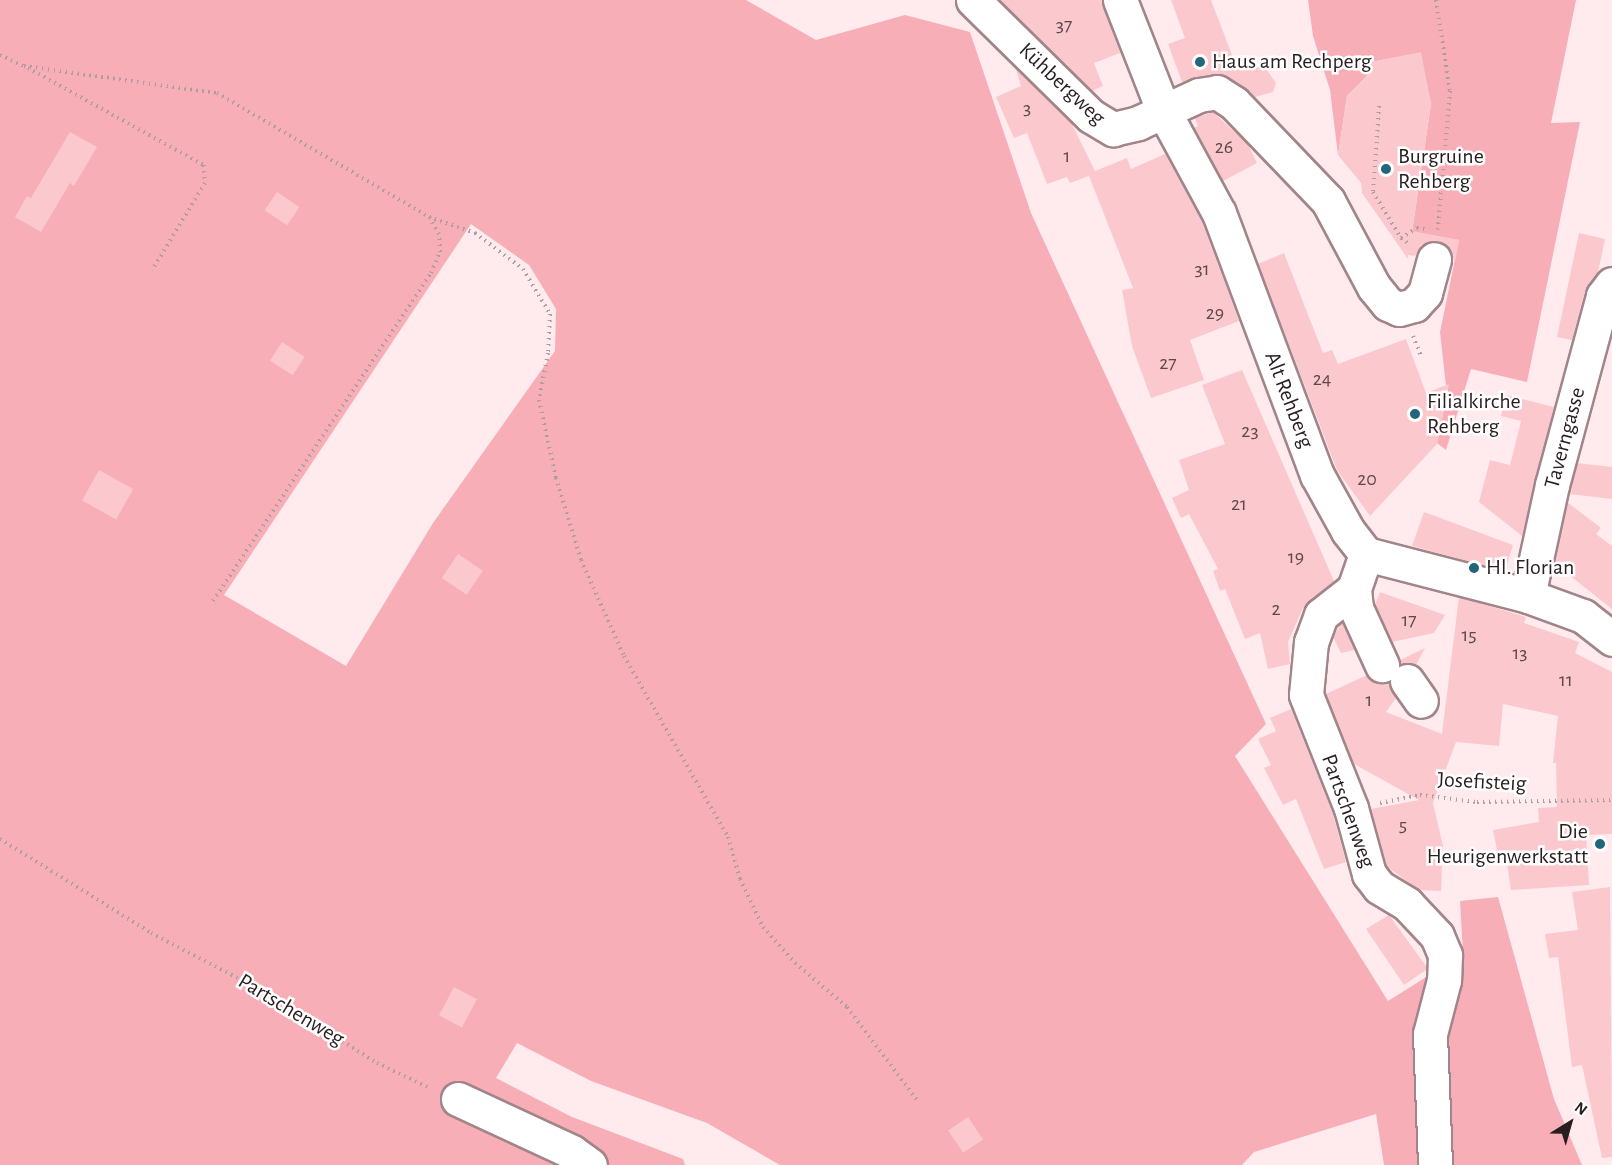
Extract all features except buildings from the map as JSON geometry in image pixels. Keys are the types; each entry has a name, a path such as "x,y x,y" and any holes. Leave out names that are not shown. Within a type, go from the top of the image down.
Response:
{"street":[{"name":"Kühbergweg","path":"973,0 1091,116 1113,129 1163,110"},
{"name":"Alt Rehberg","path":"1120,0 1163,110 1219,213 1317,475 1348,531 1366,554"},
{"path":"1163,110 1199,95 1217,92 1234,103 1328,201 1374,287 1388,304 1400,309 1414,305 1425,293 1429,247"},
{"name":"Taverngasse","path":"1528,596 1552,485 1603,296 1612,284"},
{"path":"1403,682 1356,608 1354,589 1366,554 1528,596 1583,616 1612,639"},
{"name":"Partschenweg","path":"1354,589 1321,615 1311,642 1306,695 1351,808 1369,874 1379,887 1407,904 1437,936 1445,955 1444,980 1430,1034 1435,1165"},
{"path":"458,1098 572,1152 590,1165"}],"path":[{"path":"1379,106 1371,172 1373,192 1403,237 1429,247 1450,91 1436,0"},
{"path":"0,55 204,165 205,183 152,270"},
{"path":"24,66 217,93 429,217 475,233 523,269 550,314 548,353 539,400 556,478 580,560 624,656 728,837 740,879 763,927 795,963 847,1007 917,1100"},
{"path":"213,601 431,273 440,252 439,234 429,217"},
{"name":"Josefisteig","path":"1351,808 1420,795 1477,801 1612,800"},
{"name":"Partschenweg","path":"0,839 151,933 261,990 377,1064 458,1098"}],"shaded area":[{"path":"0,0 746,0 816,40 905,15 970,32 1031,213 1266,724 1235,756 1388,1001 1463,954 1460,901 1498,897 1554,1099 1582,1165 1384,1165 1376,1114 1254,1152 1242,1165 780,1165 707,1123 591,1081 517,1043 496,1078 572,1117 683,1159 685,1165 0,1165","holes":["471,224 529,265 556,309 555,351 433,523 346,666 224,595"]},
{"path":"1308,0 1576,0 1551,123 1580,122 1527,382 1471,369 1446,450 1437,443 1447,395 1440,332 1459,240 1412,232 1431,104 1420,53 1371,62 1373,70 1347,96 1338,155 1330,90 1313,36"}],"place":[{"name":"Haus am Rechperg","path":"1200,62"},
{"name":"Burgruine Rehberg","path":"1386,169"},
{"name":"Filialkirche Rehberg","path":"1415,414"},
{"name":"Hl. Florian","path":"1474,568"},
{"name":"Die Heurigenwerkstatt","path":"1600,844"}]}
